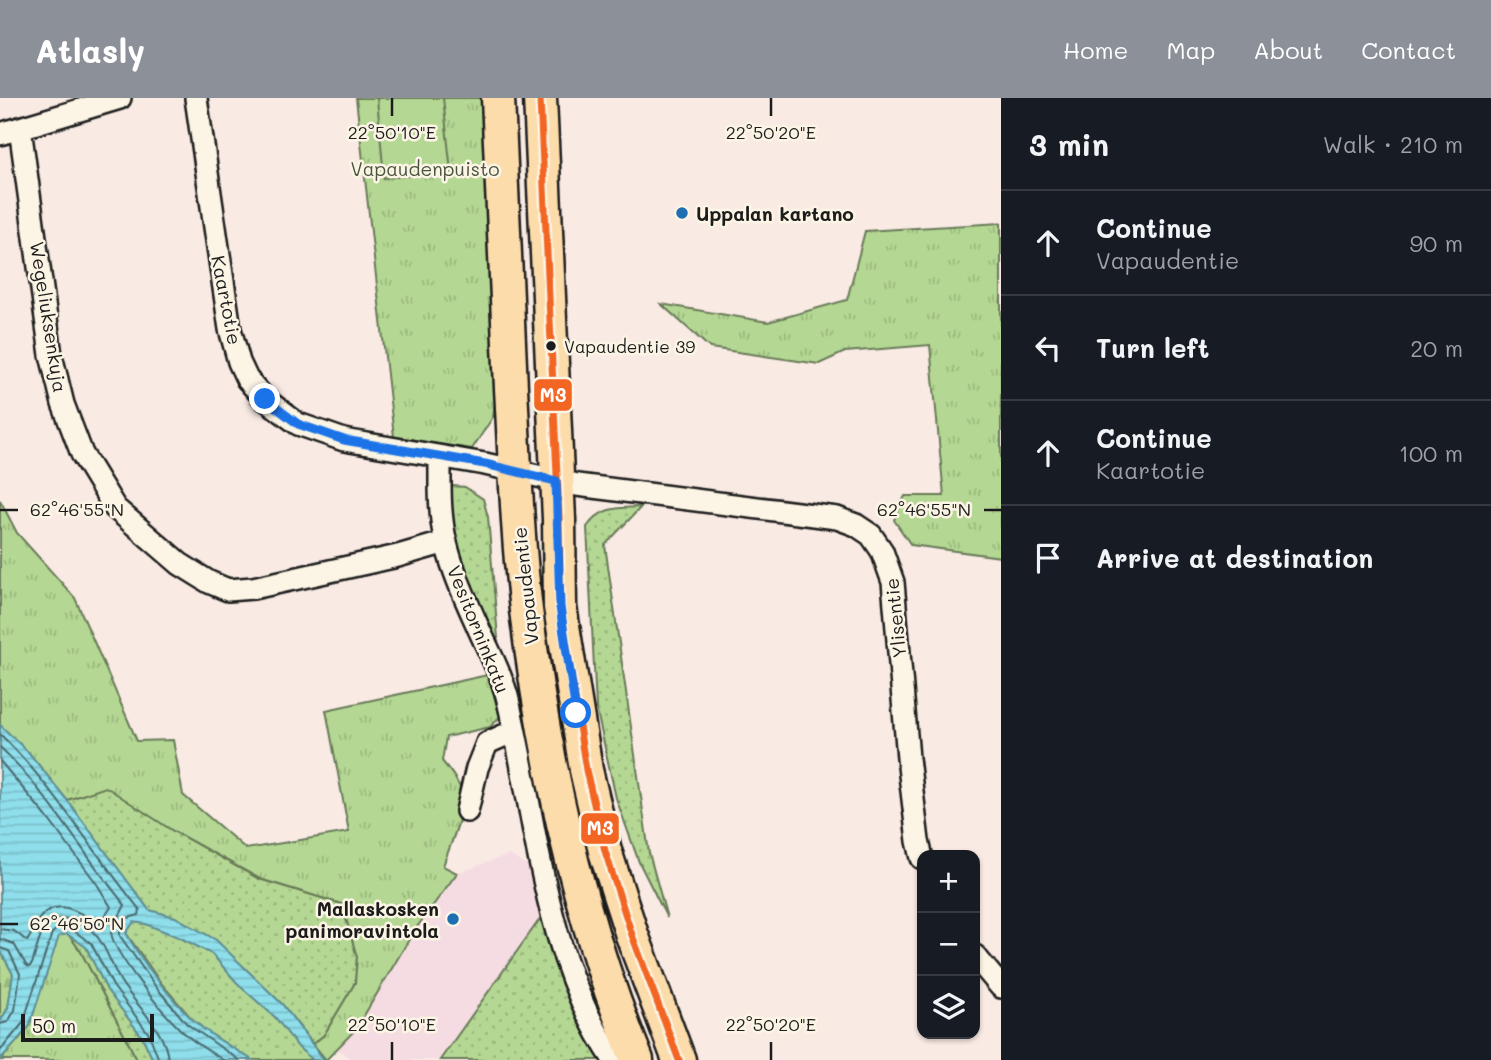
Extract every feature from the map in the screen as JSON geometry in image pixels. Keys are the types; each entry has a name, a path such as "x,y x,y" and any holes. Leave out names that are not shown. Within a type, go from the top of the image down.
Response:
{"main road":[{"name":"Vapaudentie","path":"498,98 515,471 526,609 556,795 592,936 618,1015 637,1060"},
{"name":"Vapaudentie","path":"540,98 560,607 586,770 606,850 632,935 679,1060"}],"street":[{"path":"10,131 120,98"},
{"name":"Kaartotie","path":"196,98 230,329 239,362 247,379 265,399 298,424 344,440 515,471"},
{"name":"Wegeliuksenkuja","path":"10,131 54,367 64,404 82,454 115,508 180,564 228,590 253,588 398,556 446,542"},
{"name":"Vesitorninkatu","path":"440,458 440,509 446,542 473,616 501,676 545,881 566,960 585,1012 614,1060"},
{"name":"Ylisentie","path":"515,471 556,481 837,518 856,525 871,535 882,551 893,582 908,758 920,850"},
{"path":"467,811 477,768 487,743 514,731"},
{"path":"980,962 1001,987"}],"shaded area":[{"path":"509,855 531,868 539,877 547,909 440,1060 352,1060 338,1049 356,1029 414,931 457,873"}],"green space":[{"name":"Vapaudenpuisto","path":"356,98 481,98 489,193 498,382 493,417 472,449 394,437"},
{"path":"377,98 443,98 451,172 384,178"},
{"path":"1001,223 1001,557 911,545 894,520 905,496 944,496 930,345 845,352 819,364 710,348 661,304 768,322 847,300 865,231"},
{"path":"453,486 465,487 483,499 488,517 498,638 496,640 467,575 455,540 449,493"},
{"path":"0,500 17,533 75,598 137,741 173,740 183,795 246,849 349,832 326,710 488,675 500,717 490,727 446,737 442,761 457,781 463,795 459,819 443,866 457,873 414,931 356,1029 326,1060 313,1044 324,1035 355,983 357,957 342,904 260,879 173,831 106,787 67,800 29,753 0,725"},
{"path":"641,507 605,545 649,853 667,918 639,862 616,798 596,707 587,527 605,512 618,508"},
{"path":"106,786 173,831 259,879 342,904 357,957 355,983 324,1035 313,1044 282,1004 216,940 175,917 149,910 67,800"},
{"path":"547,909 606,1060 440,1060"},
{"path":"133,922 146,924 181,938 212,954 240,986 275,1017 299,1048 313,1060 252,1060 207,1032 161,983 126,933"},
{"path":"68,934 86,947 107,990 143,1038 153,1060 137,1060 81,952"},
{"path":"68,934 81,952 137,1060 1,1060 29,1027 59,935"},
{"path":"0,950 13,974 8,1008 0,1022"}],"water":[{"path":"0,725 29,753 67,800 149,910 175,917 216,940 282,1004 324,1060 313,1060 299,1048 275,1017 240,986 212,954 181,938 134,922 126,933 174,1001 207,1031 252,1060 153,1060 143,1038 107,990 86,947 67,934 59,936 29,1027 0,1060 0,1022 8,1008 13,974 0,950"}],"transit line":[{"name":"M3","path":"540,98 559,519 560,607 586,770 605,851 632,935 679,1060"}],"place":[{"name":"Uppalan kartano","path":"682,213"},
{"name":"Vapaudentie 39","path":"551,346"},
{"name":"Mallaskosken panimoravintola","path":"453,919"}],"route":[{"path":"265,399 298,424 344,440 485,464 556,481 560,607 576,713"}]}
